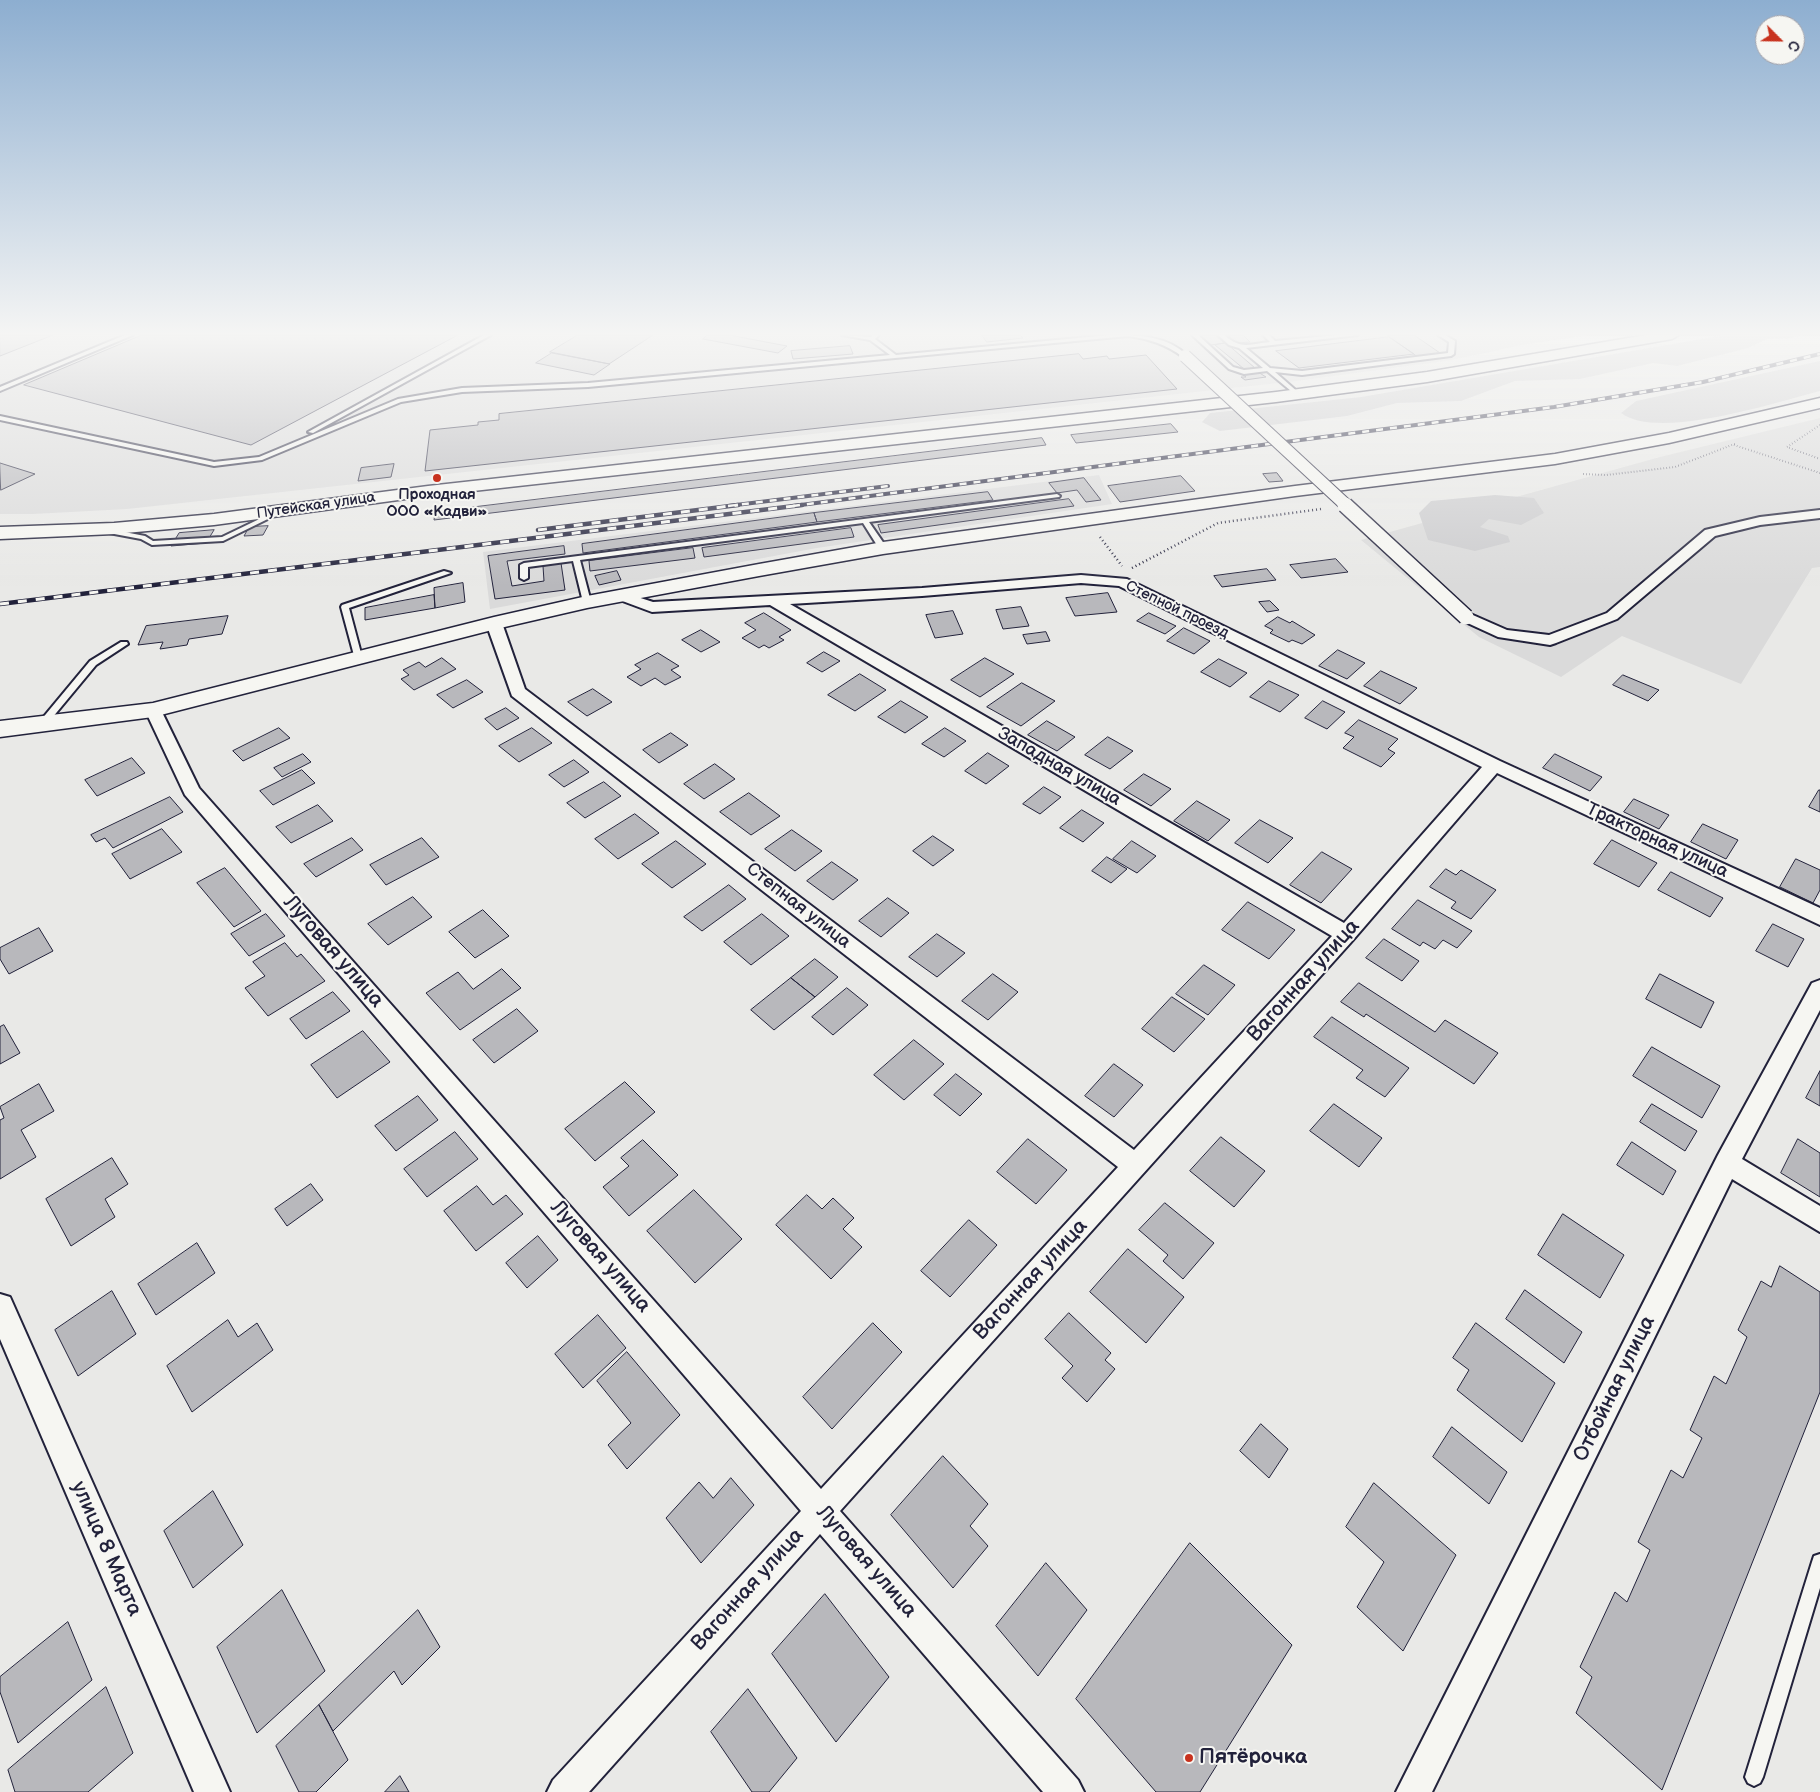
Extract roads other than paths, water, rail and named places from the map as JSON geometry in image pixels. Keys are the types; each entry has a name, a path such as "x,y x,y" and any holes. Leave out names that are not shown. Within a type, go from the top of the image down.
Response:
{"main road":[{"name":"Путейская улица","path":"0,534 100,529 276,512 341,501 428,490 1074,419"},
{"path":"0,729 44,722 153,710 494,623 587,602 883,548 1296,491 1555,459 1669,438 1753,419"}],"street":[{"path":"1252,419 1466,617 1504,634 1550,640 1612,616 1710,533 1760,521 1820,514"},
{"name":"Степной проезд","path":"622,596 652,607 922,592 1081,579 1122,582 1494,765"},
{"name":"Западная улица","path":"771,600 1346,934"},
{"name":"Степная улица","path":"494,623 518,692 1136,1166"},
{"name":"Луговая улица","path":"153,710 191,791 821,1509 1066,1792"},
{"name":"Тракторная улица","path":"1494,765 1820,917"},
{"name":"Вагонная улица","path":"565,1792 1346,934 1494,765"},
{"name":"Отбойная улица","path":"1414,1792 1727,1163 1820,989"},
{"path":"1727,1163 1820,1220"},
{"name":"улица 8 Марта","path":"0,1307 212,1792"}],"lane":[{"path":"3,419 214,464 260,459 356,419"},
{"path":"260,459 334,419"},
{"path":"524,578 524,565 1058,496"},
{"path":"100,529 143,537 237,531 276,512"},
{"path":"865,521 883,548"},
{"path":"576,558 587,602"},
{"path":"358,657 345,606 447,572"},
{"path":"44,722 94,663 124,644"},
{"path":"1754,1777 1820,1562"}],"railway":[{"path":"793,506 1465,419"},
{"path":"728,506 888,486"},
{"path":"538,530 738,505"},
{"path":"0,604 802,505"}],"place":[{"name":"Проходная ООО «Кадви»","path":"437,478"},
{"name":"Пятёрочка","path":"1189,1758"}]}
